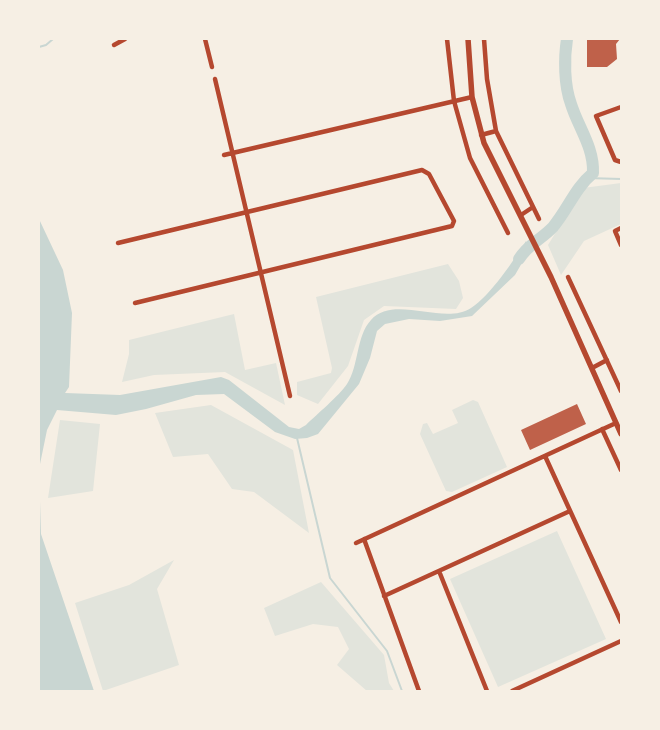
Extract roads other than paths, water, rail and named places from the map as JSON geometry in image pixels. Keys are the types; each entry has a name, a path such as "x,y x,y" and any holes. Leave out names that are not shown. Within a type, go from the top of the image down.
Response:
{"main road":[{"path":"468,39 472,97 481,134 541,258 621,434"}],"street":[{"path":"114,45 125,39"},
{"path":"205,39 212,67"},
{"path":"447,39 454,101 470,158 508,233"},
{"path":"484,39 490,101 496,131 539,219"},
{"path":"215,79 290,396"},
{"path":"224,155 472,97"},
{"path":"620,162 614,160 596,116 621,106"},
{"path":"481,134 496,131"},
{"path":"118,243 422,170 429,174 454,221 452,226 135,303"},
{"path":"521,216 533,207"},
{"path":"621,228 615,231 621,245"},
{"path":"568,277 621,391"},
{"path":"592,368 607,360"},
{"path":"356,543 616,423"},
{"path":"602,430 621,470"},
{"path":"545,456 621,622"},
{"path":"384,596 570,511"},
{"path":"364,539 419,691"},
{"path":"439,571 487,691"},
{"path":"512,691 621,641"}],"waterway":[{"path":"39,47 46,45 53,39"},
{"path":"519,259 527,249 553,227 581,185 593,173 591,154 574,113 567,88 565,63 567,39"},
{"path":"587,178 621,179"},
{"path":"297,438 330,578 387,651 402,691"}]}
